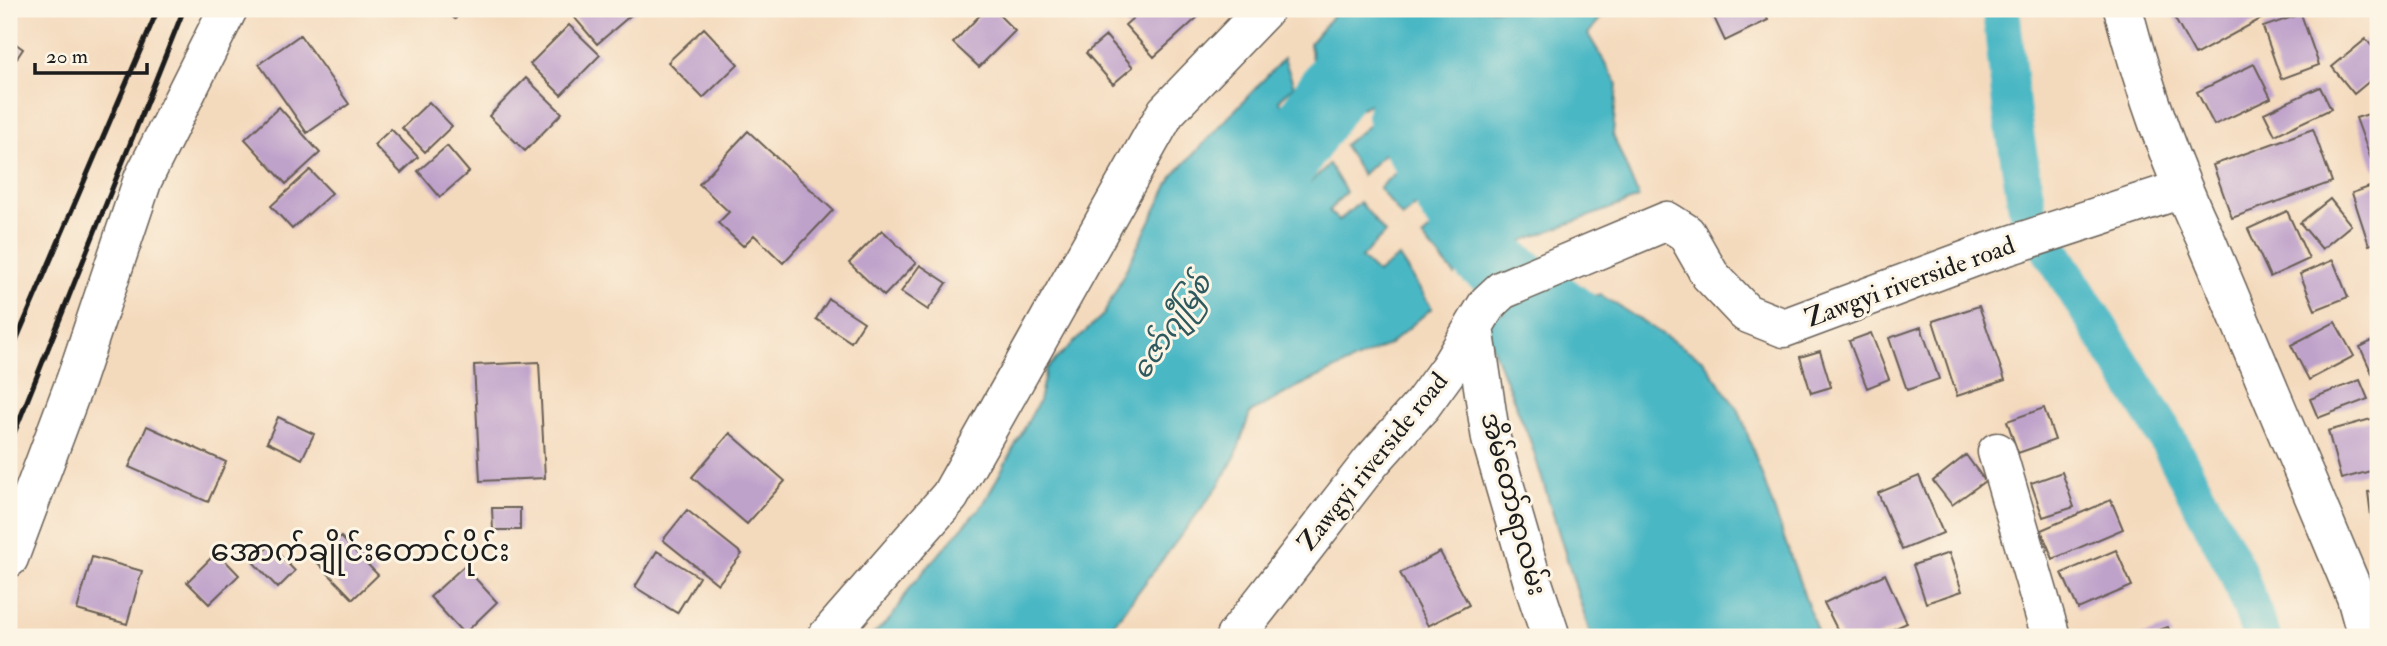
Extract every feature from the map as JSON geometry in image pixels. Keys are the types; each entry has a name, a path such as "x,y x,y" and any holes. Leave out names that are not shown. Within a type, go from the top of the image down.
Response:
{"street":[{"path":"9,558 76,379 143,179 228,9"},
{"path":"827,637 950,496 1166,112 1265,9"},
{"path":"2123,9 2138,68 2182,189 2367,597 2367,637"},
{"name":"Zawgyi riverside road","path":"1235,637 1371,462 1422,405 1449,368 1488,303 1502,290 1667,221 1686,233 1710,275 1746,313 1784,328 1983,254 2182,189"},
{"name":"အိမ်တော်ရာလမ်း","path":"1474,327 1490,439 1532,583 1551,637"},
{"path":"1997,452 2051,637"}],"water":[{"path":"1338,9 1608,9 1588,34 1617,83 1613,135 1639,198 1484,255 1464,265 1455,275 1422,237 1458,205 1440,186 1402,217 1379,188 1414,155 1400,139 1362,175 1344,145 1383,114 1376,100 1330,125 1321,97 1361,71 1352,48 1314,78 1310,43"},
{"path":"1284,58 1294,86 1279,100 1291,118 1301,110 1312,141 1296,153 1310,183 1329,164 1346,192 1329,211 1339,221 1360,202 1385,233 1361,258 1377,273 1399,257 1432,308 1390,344 1297,387 1250,413 1236,455 1219,485 1104,637 870,637 890,619 911,586 984,503 1039,401 1046,369 1104,314 1172,177"},
{"path":"1601,295 1703,360 1740,413 1819,637 1591,637 1530,440 1480,317"}],"building":[{"path":"444,9 464,9 455,19"},
{"path":"584,9 638,9 597,44 574,17"},
{"path":"986,9 993,9 1015,31 979,67 953,43"},
{"path":"1143,9 1191,9 1198,17 1154,57 1125,25"},
{"path":"1710,9 1763,9 1768,20 1725,41"},
{"path":"2279,9 2195,55 2170,10"},
{"path":"2301,14 2319,65 2281,79 2263,27"},
{"path":"569,25 600,55 561,95 530,64"},
{"path":"704,28 738,64 703,98 668,62"},
{"path":"300,35 349,104 307,133 259,64"},
{"path":"1106,36 1133,67 1113,84 1086,53"},
{"path":"9,39 23,49 9,70"},
{"path":"2366,39 2378,54 2378,74 2354,94 2332,67"},
{"path":"2254,64 2271,98 2214,125 2197,92"},
{"path":"526,78 562,113 525,151 489,116"},
{"path":"2320,87 2331,109 2275,135 2264,113"},
{"path":"429,102 452,126 425,152 402,128"},
{"path":"279,107 320,153 286,184 245,139"},
{"path":"2378,111 2378,169 2375,170 2356,118"},
{"path":"391,129 418,157 401,173 374,145"},
{"path":"2313,129 2332,182 2232,218 2213,165"},
{"path":"748,131 833,210 783,263 754,235 743,246 718,223 729,212 699,184"},
{"path":"447,146 469,172 440,197 418,171"},
{"path":"310,170 332,193 292,229 271,206"},
{"path":"2378,184 2378,242 2369,245 2352,193"},
{"path":"2330,199 2351,225 2322,249 2300,223"},
{"path":"2287,211 2309,259 2270,277 2248,229"},
{"path":"882,230 916,263 884,296 849,263"},
{"path":"2333,260 2348,297 2315,310 2300,274"},
{"path":"920,265 947,283 928,310 901,292"},
{"path":"829,299 864,322 851,342 816,319"},
{"path":"1979,306 2005,380 1957,396 1933,321"},
{"path":"2335,322 2354,356 2309,380 2291,345"},
{"path":"1921,327 1939,379 1907,390 1889,338"},
{"path":"1871,333 1889,379 1867,388 1849,341"},
{"path":"2378,338 2378,386 2360,347"},
{"path":"1820,351 1831,387 1811,393 1800,357"},
{"path":"539,362 545,478 480,481 474,365"},
{"path":"2360,380 2368,399 2318,418 2310,399"},
{"path":"2044,408 2055,440 2018,453 2007,421"},
{"path":"278,417 314,434 302,459 267,442"},
{"path":"2378,417 2378,469 2341,479 2328,431"},
{"path":"147,426 226,462 208,502 129,467"},
{"path":"730,433 785,481 747,524 692,477"},
{"path":"1966,455 1985,481 1952,505 1933,481"},
{"path":"2062,472 2074,507 2043,517 2031,483"},
{"path":"1919,476 1943,533 1902,550 1878,493"},
{"path":"2378,491 2378,538 2374,539 2368,492"},
{"path":"2111,500 2123,529 2053,559 2041,530"},
{"path":"492,508 520,508 520,530 493,530"},
{"path":"687,510 742,554 718,584 663,540"},
{"path":"341,537 378,575 353,599 316,561"},
{"path":"270,545 295,571 278,588 253,562"},
{"path":"2116,550 2132,586 2078,609 2062,573"},
{"path":"657,551 699,577 677,613 635,587"},
{"path":"217,552 239,575 209,604 187,582"},
{"path":"1440,552 1469,605 1428,626 1400,573"},
{"path":"1949,553 1962,591 1926,603 1913,565"},
{"path":"92,557 142,571 127,624 77,610"},
{"path":"464,566 497,602 464,634 430,597"},
{"path":"1885,574 1907,623 1876,637 1841,637 1824,603"},
{"path":"2168,627 2172,637 2138,637"}],"waterway":[{"name":"ဇော်ဂျီမြစ်","path":"1254,206 1361,47 1395,9"},
{"path":"2001,9 2012,115 2028,214 2159,424 2237,571 2262,637"},
{"path":"1401,115 1484,255 1625,360"}],"railway":[{"path":"9,357 158,9"},
{"path":"9,446 184,9"}],"district":[{"name":"အောက်ချိုင်းတောင်ပိုင်း","path":"360,551"}]}
